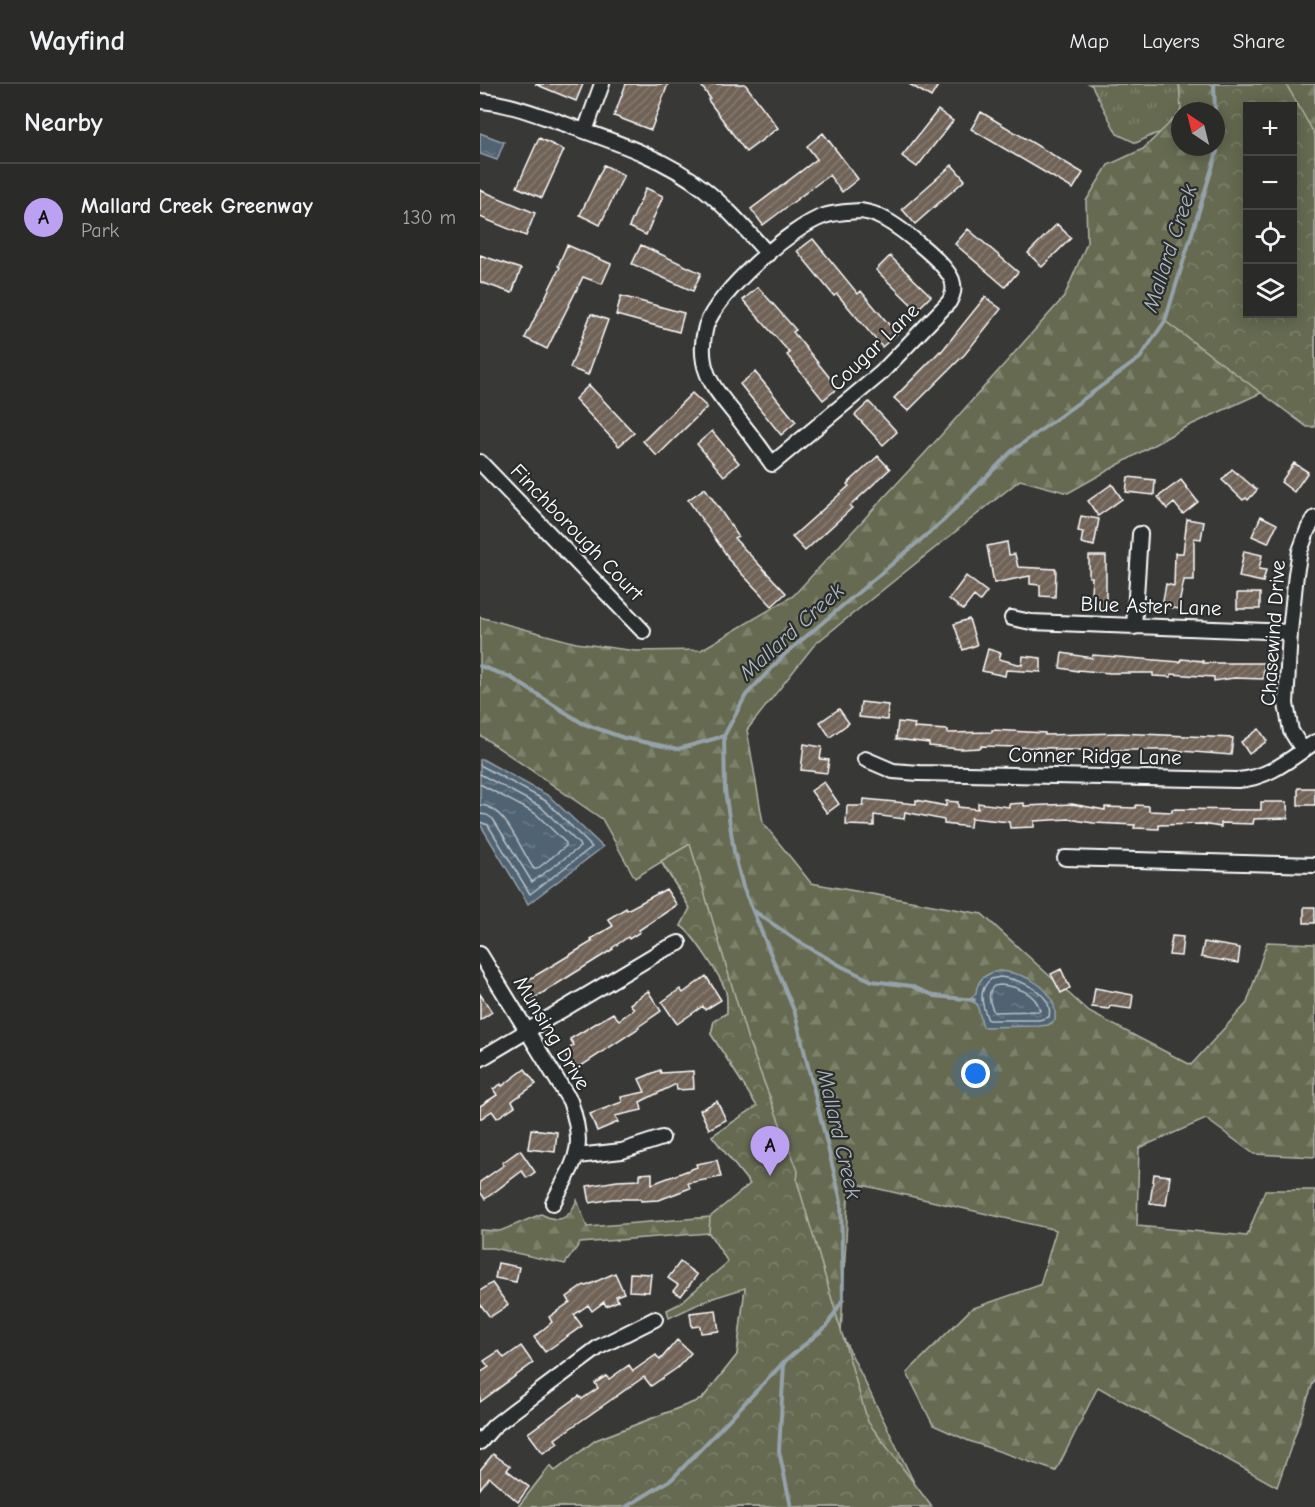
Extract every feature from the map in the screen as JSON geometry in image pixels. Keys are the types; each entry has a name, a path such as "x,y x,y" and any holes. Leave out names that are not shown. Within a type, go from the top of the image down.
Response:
{"street":[{"path":"585,131 602,84"},
{"path":"480,101 509,105 585,131 668,165 704,188 728,209 768,254"},
{"name":"Cougar Lane","path":"860,211 876,214 893,224 938,262 953,282 954,293 949,302 880,374 772,464 720,397 704,364 703,352 706,326 714,311 739,280 768,254 800,228 823,216 860,211"},
{"name":"Finchborough Court","path":"480,462 643,631"},
{"name":"Chasewind Drive","path":"1303,750 1291,731 1286,704 1290,632 1300,551 1308,529 1315,518"},
{"path":"1134,627 1140,534"},
{"name":"Blue Aster Lane","path":"1012,618 1031,622 1290,632"},
{"name":"Conner Ridge Lane","path":"866,759 893,771 919,773 1238,780 1253,779 1271,772 1315,742"},
{"path":"1065,858 1315,865"},
{"path":"480,1059 661,951 679,943"},
{"name":"Munsing Drive","path":"480,954 570,1101 578,1123 579,1142 576,1156 553,1203"},
{"path":"576,1156 614,1153 662,1138"},
{"path":"480,1442 494,1426 599,1347 655,1319"}],"green space":[{"path":"1089,84 1192,84 1191,102 1171,102 1171,130 1155,134 1136,143 1117,134"},
{"path":"1179,84 1315,84 1315,384 1263,392 1182,429 1068,493 1020,480 815,644 747,730 763,823 811,883 982,914 1089,1012 1191,1065 1247,1003 1267,942 1315,944 1315,1157 1254,1154 1206,1119 1139,1148 1137,1226 1247,1236 1265,1190 1315,1190 1315,1382 1277,1487 1098,1387 1056,1471 969,1441 933,1425 907,1373 971,1309 1040,1285 1056,1230 849,1182 841,1333 926,1507 518,1507 550,1466 555,1471 596,1440 702,1399 737,1355 745,1288 709,1233 580,1243 565,1264 493,1248 480,1248 480,1230 500,1231 541,1214 554,1219 563,1218 571,1212 577,1200 587,1227 710,1217 750,1184 712,1136 757,1106 711,1034 714,1021 727,1013 726,991 705,955 681,926 690,908 661,862 635,878 602,819 480,735 480,617 576,643 636,651 701,650 793,596 926,452 1064,297 1087,243 1086,201 1108,165 1143,149 1171,122 1171,156 1225,156 1225,102 1180,102"},
{"path":"1214,84 1286,84 1296,102 1243,102 1243,318 1297,318 1297,103 1315,135 1315,427 1307,427 1165,321 1216,156 1225,156 1225,102 1215,102"},
{"path":"690,844 748,1040 798,1171 797,1181 868,1422 932,1507 518,1507 550,1466 555,1471 596,1440 702,1399 737,1355 745,1288 707,1300 669,1318 667,1310 679,1304 728,1262 709,1233 710,1217 750,1184 712,1136 757,1106 711,1034 714,1021 727,1013 726,991 705,955 681,926 690,908 661,861"}],"water":[{"path":"480,133 504,142 497,160 480,154"},
{"path":"482,759 549,796 603,847 528,904 480,824 480,760"},
{"path":"999,971 1020,975 1046,991 1055,1009 1055,1020 1048,1025 1039,1026 983,1027 977,1004 969,1000 976,993 978,984 983,978"}],"building":[{"path":"535,84 583,84 576,101"},
{"path":"626,84 668,84 651,130 614,116"},
{"path":"700,84 745,84 778,128 746,152 708,100 710,98"},
{"path":"909,84 939,84 931,97"},
{"path":"938,110 953,121 917,167 902,156"},
{"path":"981,112 1083,173 1073,189 971,129"},
{"path":"823,133 858,179 842,192 829,175 763,225 751,209 817,159 807,146"},
{"path":"539,138 564,150 542,198 517,187"},
{"path":"604,165 624,175 600,225 580,215"},
{"path":"952,165 965,180 915,224 902,209"},
{"path":"646,188 663,196 646,235 629,227"},
{"path":"480,190 535,213 526,236 480,217"},
{"path":"1057,224 1071,238 1042,267 1028,253"},
{"path":"968,229 1018,272 1005,287 955,244"},
{"path":"813,239 858,294 861,291 897,334 882,347 837,294 834,296 797,251"},
{"path":"567,245 611,264 602,284 583,277 547,349 525,338 560,267 558,266"},
{"path":"641,245 701,273 693,291 632,264"},
{"path":"480,255 521,269 512,293 480,282"},
{"path":"890,256 931,296 917,310 876,270"},
{"path":"758,287 796,330 793,332 838,388 823,400 787,355 790,353 743,300"},
{"path":"621,296 684,313 679,332 616,315"},
{"path":"985,297 1001,309 965,354 908,411 894,398 941,352"},
{"path":"591,314 608,320 588,375 570,368"},
{"path":"755,372 796,422 781,435 740,384"},
{"path":"589,385 634,433 619,446 575,399"},
{"path":"692,393 707,407 657,456 643,441"},
{"path":"869,402 897,432 883,445 855,415"},
{"path":"712,431 739,463 724,476 697,444"},
{"path":"878,456 890,469 805,551 792,537 849,486 847,484"},
{"path":"1294,463 1308,472 1294,492 1281,482"},
{"path":"1232,469 1257,490 1248,500 1246,498 1243,500 1222,480"},
{"path":"1128,477 1155,480 1154,495 1126,492"},
{"path":"1181,480 1198,502 1183,514 1174,503 1167,509 1158,497"},
{"path":"1112,484 1122,499 1098,516 1088,501"},
{"path":"705,488 738,536 734,538 786,593 772,606 727,558 688,500"},
{"path":"1081,516 1099,519 1094,546 1081,543 1083,532 1078,531"},
{"path":"1261,516 1277,524 1268,543 1252,536"},
{"path":"1187,519 1204,522 1201,539 1194,538 1194,580 1184,580 1178,609 1162,606 1166,584 1174,586 1175,553 1183,553"},
{"path":"1007,542 1009,555 1015,554 1018,567 1056,569 1055,597 1040,596 1040,585 1030,584 1030,576 994,583 987,546"},
{"path":"1244,551 1262,555 1259,569 1266,570 1263,582 1239,577"},
{"path":"1089,556 1106,556 1106,609 1090,608 1092,577 1089,577"},
{"path":"966,576 987,592 980,601 974,596 963,610 949,599"},
{"path":"1237,593 1260,593 1260,609 1237,609"},
{"path":"969,619 977,645 963,650 954,624"},
{"path":"988,649 1001,653 999,659 1022,665 1023,656 1041,658 1041,672 1006,670 1005,676 982,671"},
{"path":"1062,653 1092,658 1093,655 1180,662 1181,659 1203,661 1203,663 1264,663 1263,679 1234,678 1214,681 1214,677 1171,674 1171,677 1153,676 1153,673 1078,671 1060,668"},
{"path":"861,702 888,705 887,720 859,717"},
{"path":"839,709 849,723 830,737 820,722"},
{"path":"898,722 915,724 914,728 948,730 948,733 992,732 992,730 1045,733 1045,735 1119,733 1233,738 1231,755 1169,750 1055,750 1055,748 981,746 981,748 960,749 929,746 929,743 896,739"},
{"path":"1259,729 1267,741 1249,754 1241,742"},
{"path":"804,744 822,747 820,759 829,760 827,773 801,770"},
{"path":"824,782 839,804 827,813 811,791"},
{"path":"1298,788 1315,788 1315,805 1298,805"},
{"path":"864,799 916,804 916,800 946,806 946,801 958,802 958,807 978,809 978,803 1009,807 1009,804 1024,803 1024,806 1072,804 1105,810 1105,807 1135,808 1136,805 1149,806 1149,811 1172,812 1172,809 1261,810 1261,802 1287,802 1288,818 1254,819 1253,824 1221,823 1221,827 1202,824 1159,825 1159,829 1069,819 1034,821 1034,827 1010,828 1009,822 971,818 970,827 944,824 944,820 905,812 904,819 874,815 874,826 846,825 847,806 863,806"},
{"path":"666,889 677,905 639,930 640,932 629,939 628,937 613,949 533,999 523,983 593,941 591,939 613,926 608,919"},
{"path":"1304,907 1315,907 1315,923 1304,923"},
{"path":"1172,936 1183,937 1181,956 1169,955"},
{"path":"1204,942 1240,948 1238,963 1201,957"},
{"path":"1061,969 1070,988 1061,993 1051,974"},
{"path":"706,976 721,1000 705,1010 703,1006 677,1024 662,1002 680,989 683,993"},
{"path":"1095,988 1133,995 1131,1009 1110,1006 1109,1009 1092,1007"},
{"path":"648,991 661,1011 575,1070 563,1053 574,1045 570,1039 613,1013 619,1020 634,1009 630,1004"},
{"path":"480,994 492,1012 480,1020"},
{"path":"525,1069 536,1084 512,1101 515,1106 497,1118 492,1111 480,1119 480,1106 497,1095 493,1089 501,1084 502,1086"},
{"path":"660,1070 661,1073 693,1071 694,1089 677,1090 676,1084 640,1102 642,1110 615,1116 618,1122 597,1131 590,1114 622,1102 621,1097 645,1092 639,1079"},
{"path":"717,1101 726,1120 709,1129 700,1110"},
{"path":"531,1129 557,1132 555,1152 528,1149"},
{"path":"520,1150 535,1172 527,1178 522,1171 485,1199 480,1192 480,1182"},
{"path":"717,1160 721,1177 688,1183 690,1188 659,1200 612,1199 590,1203 587,1186 640,1180 640,1174 652,1173 652,1184 697,1167 696,1164"},
{"path":"1154,1174 1170,1176 1166,1205 1150,1203"},
{"path":"680,1262 697,1275 681,1296 673,1291 678,1285 668,1278"},
{"path":"498,1263 519,1267 516,1282 495,1278"},
{"path":"615,1273 624,1293 616,1296 618,1301 606,1306 604,1302 592,1311 588,1305 574,1315 582,1326 545,1352 534,1337 552,1322 549,1317 570,1302 567,1297 584,1285"},
{"path":"630,1273 651,1274 649,1292 629,1291"},
{"path":"492,1283 508,1305 490,1317 480,1304 480,1291"},
{"path":"716,1310 719,1331 701,1333 700,1326 692,1327 690,1313"},
{"path":"677,1340 691,1353 677,1368 651,1386 644,1377 555,1439 558,1443 543,1453 528,1433 579,1396 582,1399 598,1388 595,1383 606,1376 609,1379 629,1365 633,1371 656,1355 660,1360"},
{"path":"521,1346 533,1363 480,1402 480,1373 489,1367 484,1361 499,1351 504,1358"},
{"path":"493,1454 510,1466 507,1470 529,1487 518,1502 489,1477 480,1489 480,1470"}],"waterway":[{"name":"Mallard Creek","path":"1214,84 1215,102"},
{"name":"Mallard Creek","path":"626,1507 672,1479 784,1362 827,1326 843,1299 841,1201 795,1013 743,887 734,852 725,790 724,736 746,695 784,655 943,521 1012,451 1140,358 1165,321 1216,156"},
{"path":"480,666 510,677 582,723 624,738 678,749 724,736"},
{"path":"754,911 796,940 872,981 911,986 935,996 974,1000"},
{"path":"784,1363 779,1451 791,1507"}],"place":[{"name":"Mallard Creek Greenway","path":"770,1176"}]}
